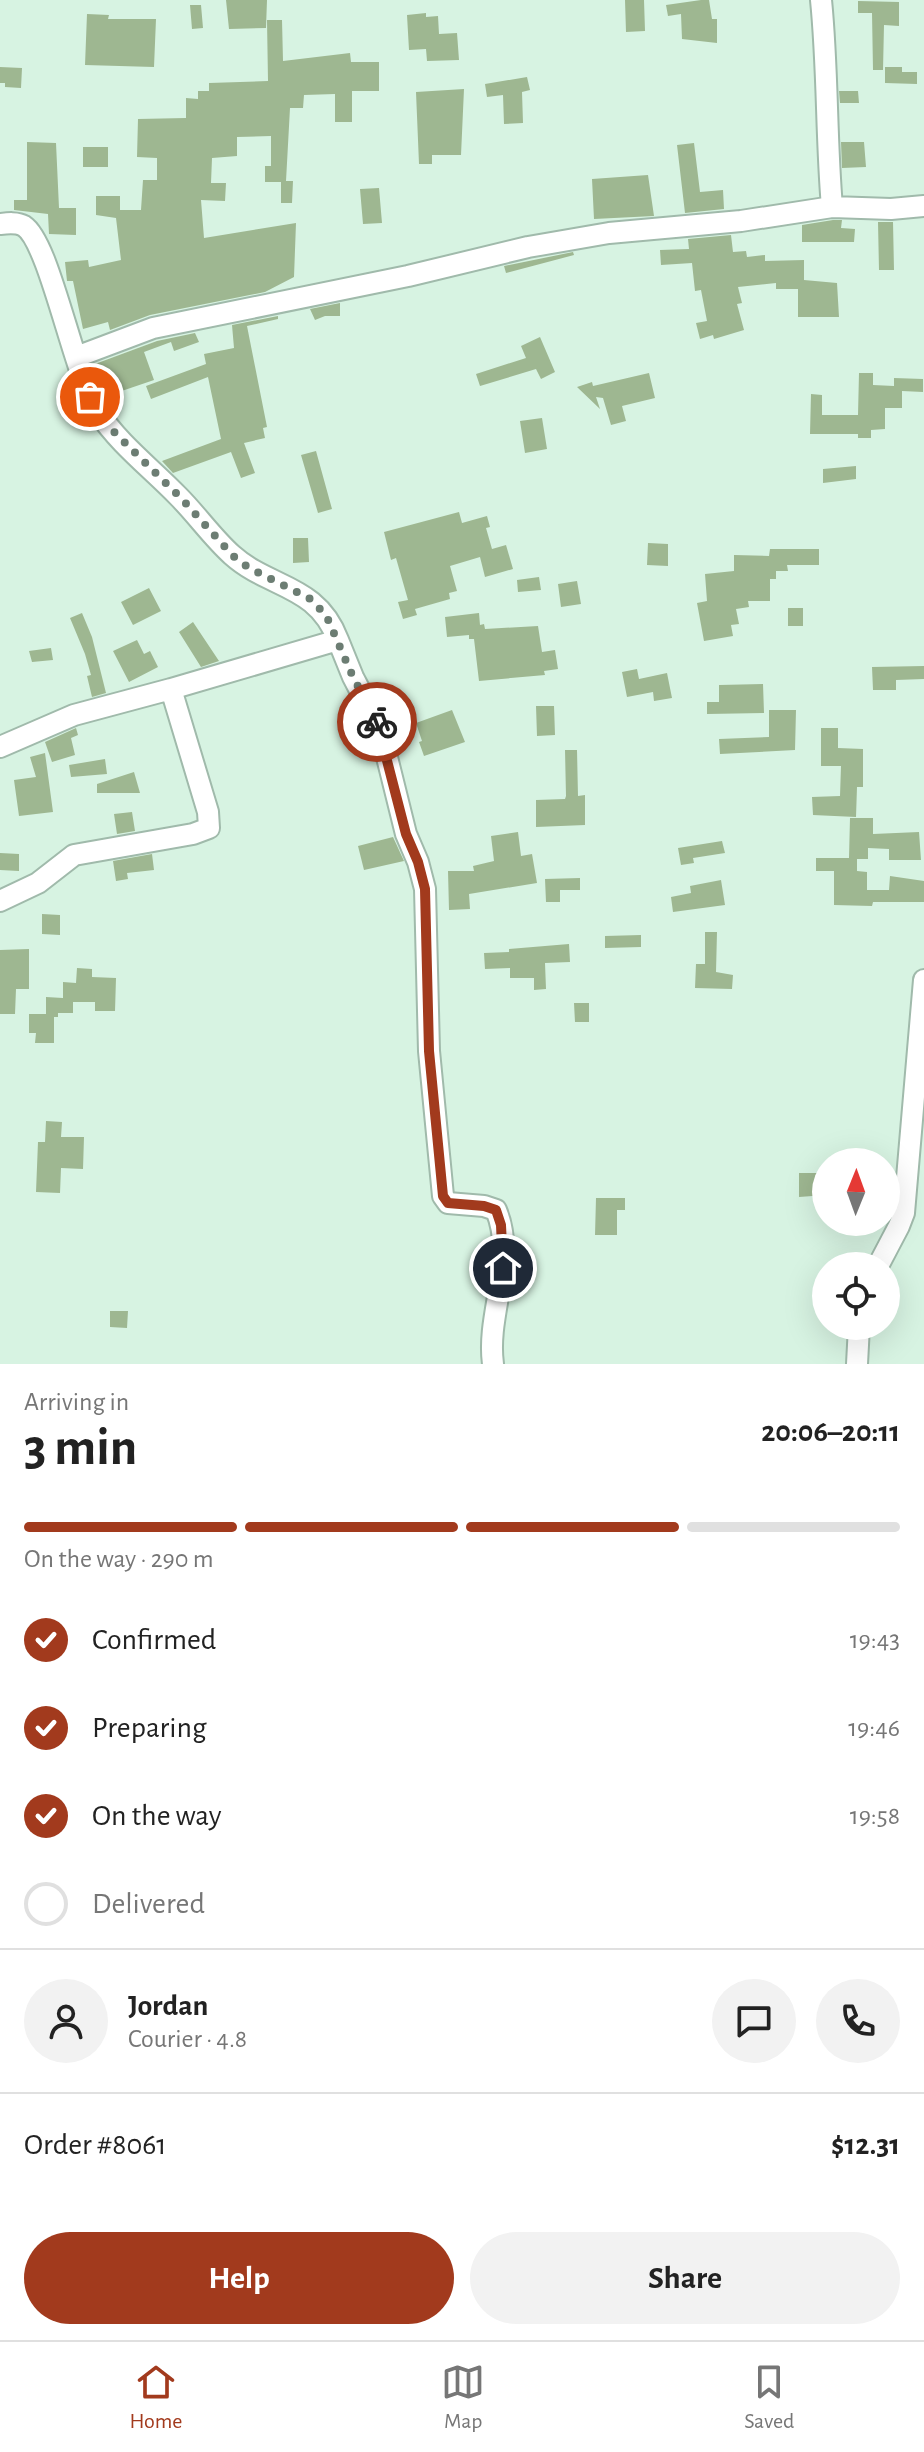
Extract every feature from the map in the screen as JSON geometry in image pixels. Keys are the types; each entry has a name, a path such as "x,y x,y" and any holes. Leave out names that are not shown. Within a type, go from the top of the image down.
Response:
{"street":[{"path":"821,0 827,66 832,207"},
{"path":"76,357 153,328 394,279 528,247 609,233 741,221 832,207 891,209 924,206"},
{"path":"0,224 17,223 32,234 49,273 90,397 108,426 182,499 233,556 249,568 309,598 326,615 380,729 406,834 425,889 429,1051 443,1196 448,1203 496,1210 501,1225 503,1268 491,1330 493,1364"},
{"path":"0,747 74,715 338,640"},
{"path":"0,901 38,883 74,855 193,834 209,828 208,812 171,689"},
{"path":"885,1252 904,1213 924,980"},
{"path":"857,1364 858,1340"}],"building":[{"path":"226,0 267,0 266,28 229,29"},
{"path":"625,0 644,0 645,31 626,32"},
{"path":"709,0 712,19 717,19 717,43 682,39 681,14 668,16 666,5"},
{"path":"858,1 899,2 899,26 884,25 883,70 873,70 872,13 858,13"},
{"path":"190,5 201,5 203,28 192,29"},
{"path":"426,13 426,17 438,16 439,34 457,33 459,60 427,61 426,49 409,50 407,15"},
{"path":"87,14 109,15 108,19 156,19 154,67 85,65"},
{"path":"267,20 282,20 283,61 350,53 351,62 379,62 379,91 352,91 352,122 335,122 335,94 304,95 303,108 290,108 286,181 293,181 292,203 281,203 281,182 265,182 265,166 271,166 271,136 237,137 237,156 212,158 211,183 226,183 225,201 201,200 204,238 296,223 294,277 265,292 150,315 110,330 108,322 83,329 73,281 67,281 65,262 88,260 89,267 121,260 116,218 96,215 96,196 120,196 120,210 141,210 143,180 157,180 157,158 137,157 138,119 186,118 186,98 198,99 198,91 209,91 209,83 268,81"},
{"path":"0,67 22,68 21,88 5,87 5,83 0,83"},
{"path":"885,67 902,67 902,72 917,72 917,84 885,83"},
{"path":"527,77 530,90 522,92 523,123 504,124 503,95 487,97 485,84"},
{"path":"464,89 461,155 432,155 432,164 419,164 416,92"},
{"path":"839,91 858,91 859,103 840,103"},
{"path":"27,142 56,143 59,208 76,208 76,235 49,234 48,214 14,210 14,200 27,200"},
{"path":"841,142 864,142 866,167 842,168"},
{"path":"694,143 700,192 723,190 724,209 685,213 677,145"},
{"path":"83,147 108,147 108,167 83,167"},
{"path":"648,175 654,216 594,219 592,179"},
{"path":"379,188 382,223 363,224 360,189"},
{"path":"842,220 841,228 855,229 854,242 802,242 802,225"},
{"path":"878,222 893,222 894,270 879,270"},
{"path":"731,235 733,252 746,251 747,257 765,255 765,261 804,260 804,280 837,283 839,317 798,317 798,289 776,289 776,283 738,287 742,303 737,304 744,330 714,339 713,335 700,339 696,323 707,321 701,290 695,291 692,263 661,265 660,250 689,249 688,239"},
{"path":"573,252 574,255 506,273 504,266"},
{"path":"340,303 340,316 315,320 310,309"},
{"path":"278,316 278,319 247,326 267,427 263,428 265,438 244,443 255,473 241,478 231,452 173,473 162,461 221,439 208,377 151,399 146,386 206,364 204,354 234,348 232,325"},
{"path":"195,333 199,342 174,351 171,342 144,352 154,380 107,396 95,364 157,341"},
{"path":"540,337 555,372 541,379 536,369 480,386 476,374 526,358 521,346"},
{"path":"649,373 655,398 622,406 626,421 611,425 603,398 596,397 600,409 577,387 592,382 593,386"},
{"path":"859,373 873,373 873,385 894,386 894,378 923,379 923,392 902,391 902,408 885,408 885,429 871,430 871,438 858,438 858,434 810,434 811,394 822,395 822,415 858,415"},
{"path":"542,418 547,449 525,453 520,421"},
{"path":"316,451 332,509 318,513 301,455"},
{"path":"856,466 856,479 823,483 823,469"},
{"path":"459,512 462,523 487,516 490,527 486,528 492,549 506,545 513,569 485,577 480,557 450,566 457,591 449,593 450,599 415,609 417,615 403,619 398,602 408,600 396,558 391,560 384,532"},
{"path":"293,538 308,538 309,562 293,563"},
{"path":"648,543 668,544 668,566 647,565"},
{"path":"770,549 819,549 819,565 787,565 788,571 776,571 776,579 770,579 770,601 748,601 749,607 736,609 739,624 731,625 733,636 704,641 697,603 707,601 705,574 734,571 734,555 769,556"},
{"path":"539,577 541,590 518,592 517,580"},
{"path":"577,581 581,604 561,607 558,584"},
{"path":"149,588 161,611 133,625 121,602"},
{"path":"788,608 803,608 803,626 788,626"},
{"path":"82,613 92,637 106,693 92,697 87,676 91,675 70,618"},
{"path":"479,613 480,625 484,624 485,629 538,626 542,652 555,650 558,669 544,671 545,675 479,681 474,639 469,639 469,635 447,637 445,617"},
{"path":"193,622 219,661 201,667 179,632"},
{"path":"137,640 144,654 150,651 158,667 129,682 113,651"},
{"path":"51,648 53,660 32,662 29,651"},
{"path":"924,666 924,679 896,680 896,690 873,690 872,667"},
{"path":"637,669 639,679 667,673 672,698 654,701 653,692 627,697 622,672"},
{"path":"763,684 764,713 707,714 707,702 719,702 719,685"},
{"path":"536,706 554,706 555,735 537,736"},
{"path":"452,710 465,742 424,756 416,723"},
{"path":"769,710 796,710 795,750 720,754 719,739 769,737"},
{"path":"76,728 78,735 71,738 75,755 52,762 45,742"},
{"path":"821,728 838,728 838,748 863,749 863,787 857,787 856,817 813,815 812,797 840,796 841,766 821,766"},
{"path":"565,750 577,750 578,796 585,795 585,825 536,827 536,800 565,799"},
{"path":"45,753 53,812 19,816 14,780 36,777 30,757"},
{"path":"105,759 107,774 71,777 69,765"},
{"path":"134,772 140,793 97,793 97,784"},
{"path":"132,812 135,831 117,834 114,814"},
{"path":"850,818 873,818 873,834 919,832 921,860 889,860 889,849 868,848 868,859 857,859 857,871 867,872 867,890 889,890 890,876 924,881 924,902 834,905 834,871 816,871 816,858 849,858"},
{"path":"518,832 521,856 532,854 537,883 469,894 470,909 449,910 448,871 474,871 473,866 494,861 491,836"},
{"path":"393,837 404,861 364,870 358,846"},
{"path":"722,841 725,853 693,858 694,863 681,865 678,848"},
{"path":"0,853 19,854 19,871 0,870"},
{"path":"152,854 154,870 127,873 128,879 116,881 113,861"},
{"path":"580,878 580,890 560,890 560,902 546,902 545,879"},
{"path":"721,880 725,905 673,912 671,897 691,893 690,886"},
{"path":"42,914 60,915 60,935 42,934"},
{"path":"705,932 717,932 716,972 733,975 732,989 695,988 696,964 705,964"},
{"path":"641,935 641,947 605,948 605,936"},
{"path":"569,944 570,962 545,963 546,989 534,990 534,978 510,978 510,968 485,969 484,953"},
{"path":"29,949 29,989 16,989 15,1014 0,1014 0,950"},
{"path":"77,968 92,969 92,977 116,978 115,1011 95,1011 95,1002 73,1002 73,1013 58,1013 58,1017 54,1017 54,1043 35,1043 36,1033 29,1033 29,1014 46,1014 46,997 63,998 63,982 76,983"},
{"path":"574,1003 589,1003 589,1022 575,1022"},
{"path":"46,1121 62,1122 61,1137 84,1137 83,1169 61,1168 60,1193 36,1192 38,1142 45,1142"},
{"path":"799,1173 812,1173 812,1196 799,1197"},
{"path":"596,1198 625,1198 625,1210 617,1210 617,1235 595,1235"},
{"path":"110,1311 128,1311 127,1328 110,1327"}],"way so far":[{"path":"90,397 108,426 182,499 233,556 249,568 309,598 326,615 377,722"}],"route":[{"path":"377,722 406,834 425,889 429,1051 443,1196 448,1203 496,1210 501,1225 503,1268"}]}
